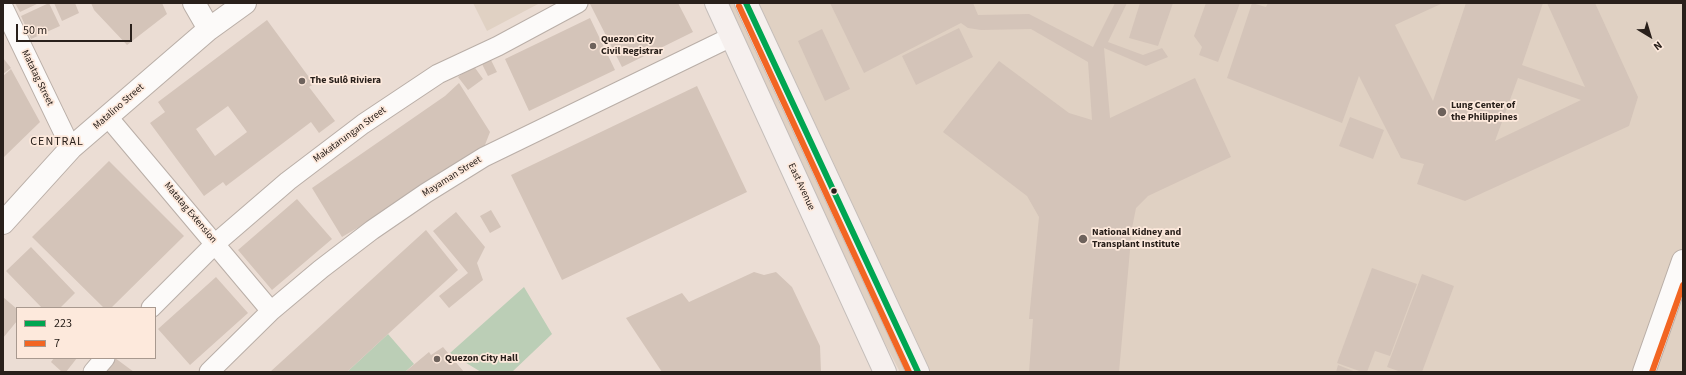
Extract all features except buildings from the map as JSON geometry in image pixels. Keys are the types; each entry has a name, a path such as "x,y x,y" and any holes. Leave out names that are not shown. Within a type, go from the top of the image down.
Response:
{"main road":[{"name":"East Avenue","path":"716,3 885,372"},
{"path":"746,3 918,372"}],"street":[{"path":"194,3 209,30"},
{"name":"Matalino Street","path":"3,223 71,148 209,30 245,3"},
{"name":"Makatarungan Street","path":"152,307 216,243 288,181 362,124 438,74 498,46 578,3"},
{"name":"Matatag Street","path":"3,7 71,148"},
{"name":"Mayaman Street","path":"209,372 272,311 321,269 372,230 484,156 731,37"},
{"name":"Matatag Extension","path":"107,116 272,311"},
{"path":"1644,372 1683,261"},
{"path":"93,372 104,359"}],"shaded area":[{"path":"473,3 540,3 487,31"},
{"path":"725,3 1683,3 1683,372 900,372 865,305"}],"green space":[{"path":"524,287 552,334 512,372 481,372 450,353"},
{"path":"388,334 414,364 405,372 347,372"}],"transit line":[{"name":"223","path":"746,3 918,372"},
{"name":"7","path":"739,6 909,372"},
{"name":"7","path":"1652,372 1683,285"}],"place":[{"name":"Quezon City Civil Registrar","path":"593,46"},
{"name":"The Sulô Riviera","path":"302,81"},
{"name":"Lung Center of the Philippines","path":"1442,112"},
{"name":"National Kidney and Transplant Institute","path":"1083,239"},
{"name":"Quezon City Hall","path":"437,359"}],"district":[{"name":"CENTRAL","path":"57,142"}]}
